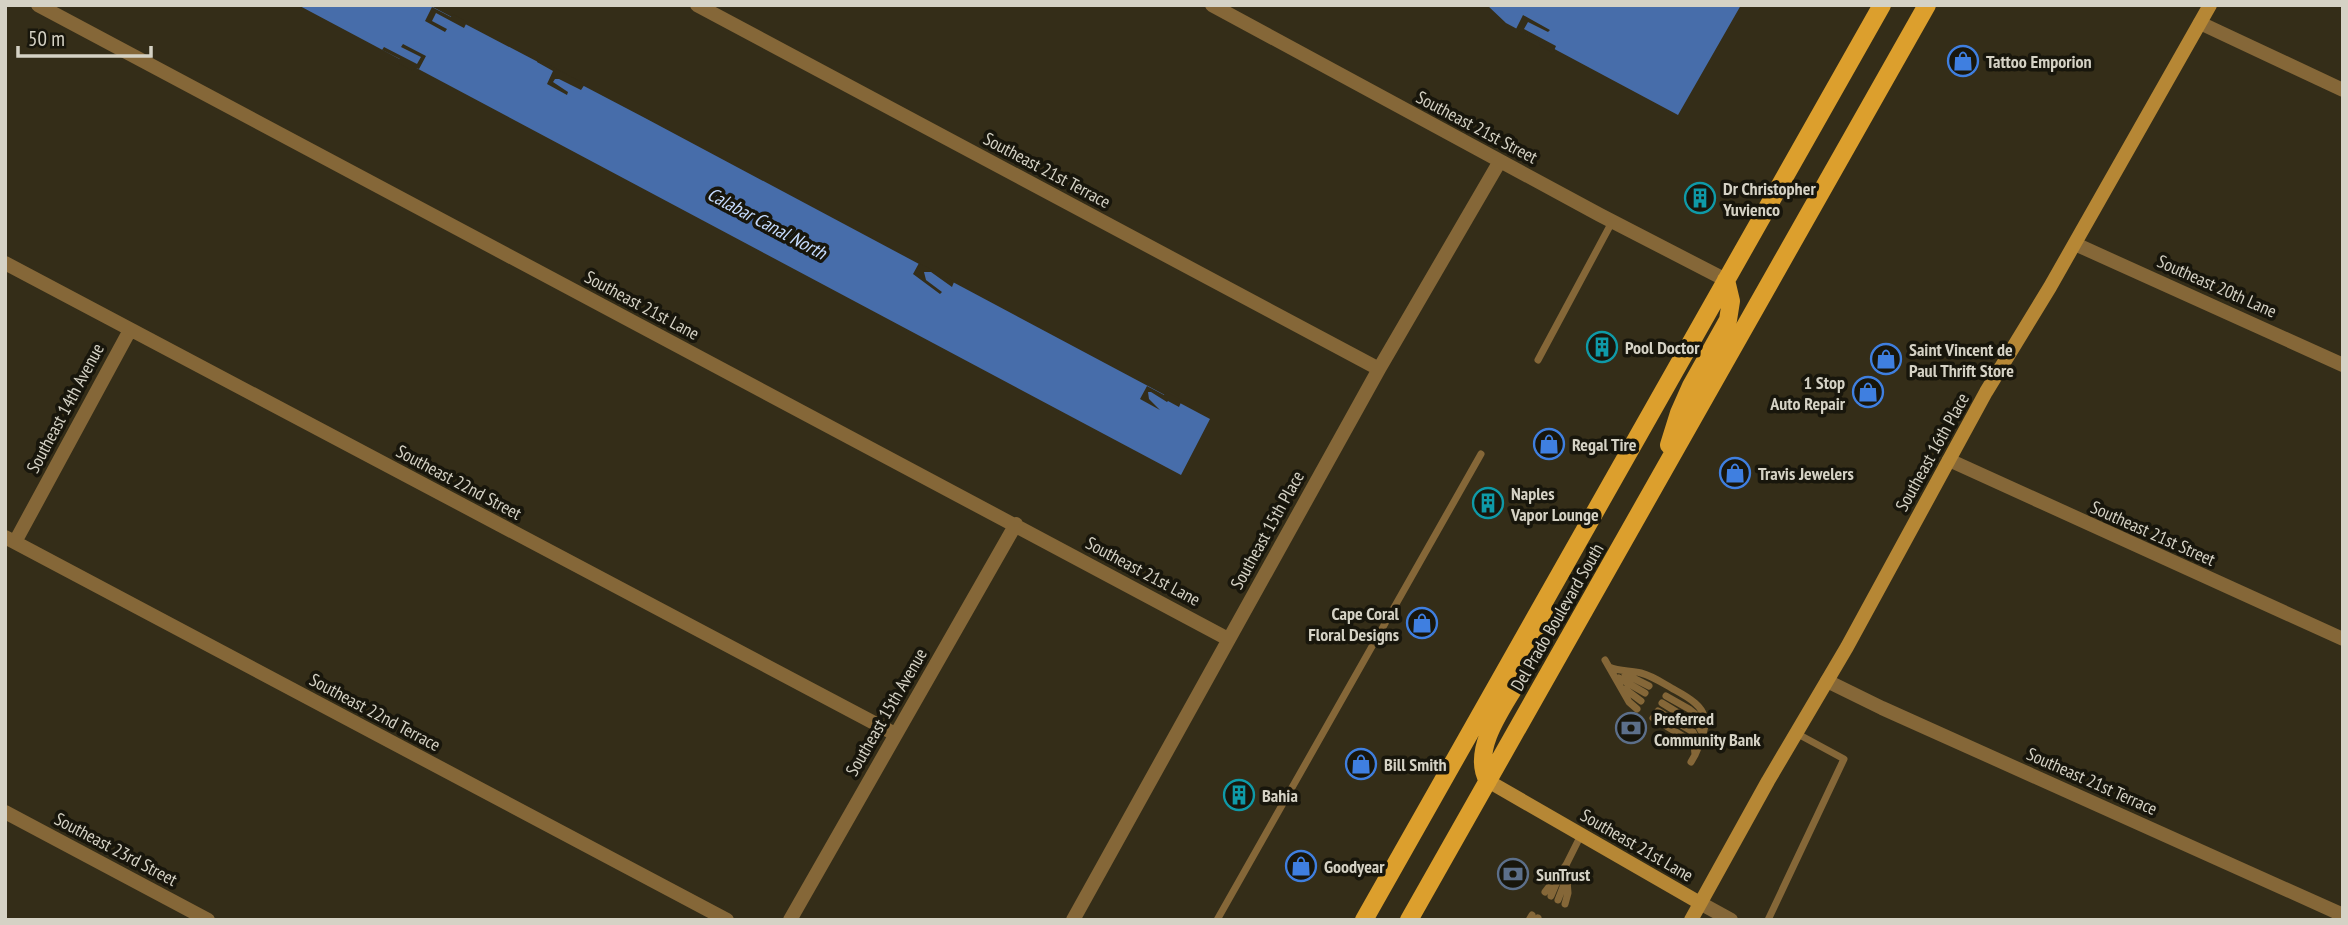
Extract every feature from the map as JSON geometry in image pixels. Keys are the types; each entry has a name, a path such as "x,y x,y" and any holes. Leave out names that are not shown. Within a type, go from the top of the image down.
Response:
{"main road":[{"name":"Del Prado Boulevard South","path":"1364,920 1882,5"},
{"name":"Del Prado Boulevard South","path":"1409,920 1927,5"},
{"path":"1665,469 1679,414 1728,320 1731,301 1726,280"},
{"path":"1488,781 1483,774 1482,765 1488,734 1531,660 1539,639 1547,598"}],"street":[{"name":"Southeast 21st Lane","path":"38,5 1228,639"},
{"name":"Southeast 21st Terrace","path":"697,5 1379,369"},
{"name":"Southeast 21st Street","path":"1212,5 1726,280"},
{"name":"Southeast 16th Place","path":"1691,920 1986,393 2210,5"},
{"path":"2200,23 2343,90"},
{"name":"Southeast 15th Place","path":"1073,920 1379,369 1500,161"},
{"name":"Southeast 20th Lane","path":"2075,243 2343,365"},
{"name":"Southeast 22nd Street","path":"5,263 895,734"},
{"name":"Southeast 14th Avenue","path":"10,540 130,330"},
{"name":"Southeast 21st Street","path":"1949,460 2343,639"},
{"name":"Southeast 15th Avenue","path":"790,920 1016,524"},
{"name":"Southeast 22nd Terrace","path":"10,540 727,920"},
{"name":"Southeast 21st Terrace","path":"1827,681 2343,915"},
{"name":"Southeast 21st Lane","path":"1488,781 1731,920"},
{"name":"Southeast 23rd Street","path":"5,812 208,920"}],"lane":[{"path":"1538,360 1612,221"},
{"path":"1217,920 1480,454"},
{"path":"1607,664 1619,674 1643,698 1622,687 1619,674"},
{"path":"1619,674 1633,672 1649,676 1693,700 1702,708 1706,715 1704,735 1693,758 1695,749 1690,739 1660,707"},
{"path":"1660,707 1689,709 1706,722"},
{"path":"1660,707 1698,725 1704,735"},
{"path":"1660,707 1693,732 1699,745"},
{"path":"1768,920 1844,759 1796,733"},
{"path":"1564,870 1568,892 1555,898 1564,870 1581,835"}],"water":[{"name":"Calabar Canal North","path":"298,5 429,5 1210,419 1181,475"},
{"path":"1487,5 1741,5 1678,115 1506,23"}],"pier":[{"path":"432,7 467,22 464,28 436,13 432,21 447,29 445,32 425,21"},
{"path":"1523,15 1550,30 1548,32 1528,22 1524,29 1556,46 1553,53 1539,45 1540,42 1516,29"},
{"path":"403,44 426,56 419,69 415,68 413,71 398,63 400,59 382,50 384,47 417,64 421,57 401,47"},
{"path":"538,59 585,84 581,90 555,79 553,82 568,92 567,95 547,84 553,71 537,62"},
{"path":"919,263 954,282 952,287 931,272 924,272 926,280 942,292 940,294 913,274"},
{"path":"1147,386 1182,400 1179,407 1151,392 1148,392 1149,399 1160,410 1140,399"}],"place":[{"name":"Tattoo Emporion","path":"1963,61"},
{"name":"Dr Christopher Yuvienco","path":"1700,198"},
{"name":"Pool Doctor","path":"1602,347"},
{"name":"Saint Vincent de Paul Thrift Store","path":"1886,359"},
{"name":"1 Stop Auto Repair","path":"1868,392"},
{"name":"Regal Tire","path":"1549,444"},
{"name":"Travis Jewelers","path":"1735,473"},
{"name":"Naples Vapor Lounge","path":"1488,503"},
{"name":"Cape Coral Floral Designs","path":"1422,623"},
{"name":"Preferred Community Bank","path":"1631,728"},
{"name":"Bill Smith","path":"1361,764"},
{"name":"Bahia","path":"1239,795"},
{"name":"Goodyear","path":"1301,866"},
{"name":"SunTrust","path":"1513,874"}]}
